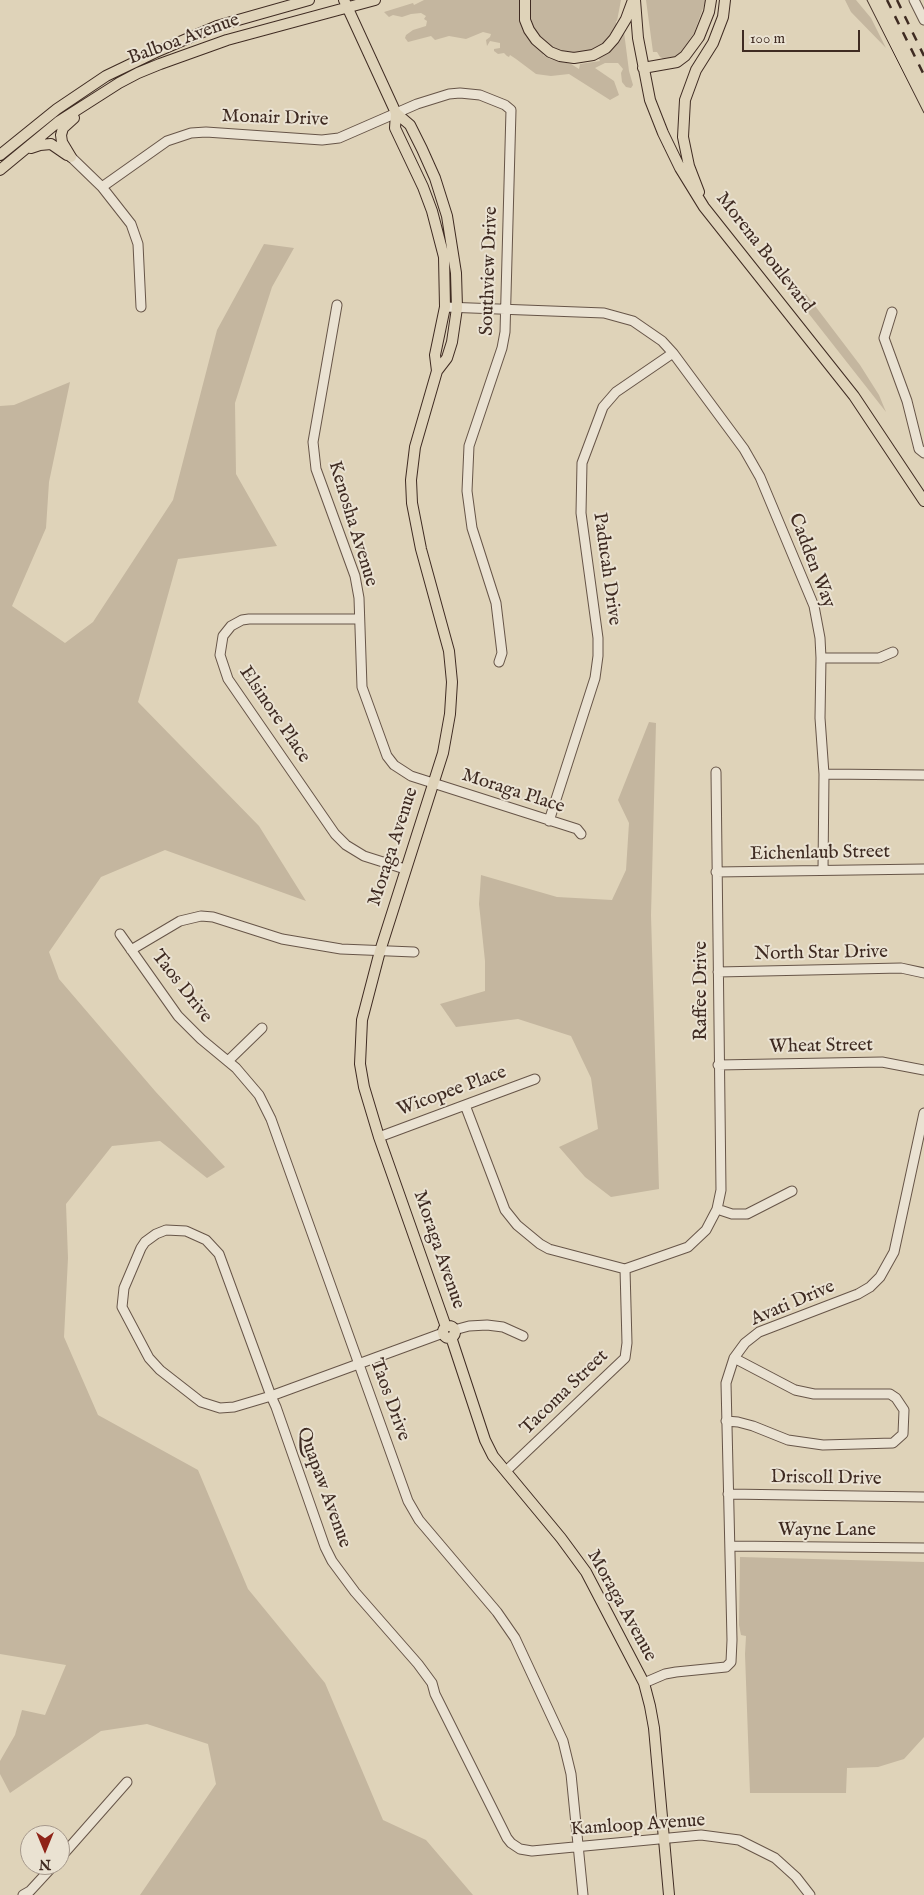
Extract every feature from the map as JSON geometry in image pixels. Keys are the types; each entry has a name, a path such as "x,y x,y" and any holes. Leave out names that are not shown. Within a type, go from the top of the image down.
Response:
{"main road":[{"name":"Balboa Avenue","path":"0,155 57,109 106,76 217,26 309,0"},
{"name":"Balboa Avenue","path":"0,170 58,122 119,83 160,64 227,40 345,4 375,0"},
{"path":"525,0 525,20 536,40 550,52 574,58 593,55 606,48 626,19 634,0"},
{"name":"Morena Boulevard","path":"634,0 643,68 653,107 680,168 704,207 846,386 924,501"},
{"path":"643,68 677,62 685,56 699,37 709,12 711,0"},
{"path":"704,207 689,166 683,137 685,100 696,70 713,43 723,17 725,0"},
{"name":"Moraga Avenue","path":"345,4 396,113 410,125 435,178 447,216 456,273 457,308 452,342 447,358 437,371 415,447 411,480 414,512 421,549 449,651 452,682 450,714 443,753 380,951 362,1020 360,1064 364,1087 379,1136 449,1332 485,1440 493,1456 561,1538 586,1572 644,1683 654,1728 669,1895"},
{"path":"70,157 61,139 63,128 69,121 90,107 104,93"},
{"name":"Moraga Avenue","path":"396,113 395,128 424,187 444,257 445,307 435,355 437,371"},
{"path":"0,170 9,166 40,144 50,144 70,157"}],"street":[{"path":"914,0 924,20"},
{"name":"Monair Drive","path":"102,187 167,141 191,133 322,140 339,138 417,104 449,94 460,93 480,96 505,105 511,110"},
{"name":"Southview Drive","path":"499,662 502,653 496,603 472,528 467,491 469,446 502,348 505,332 511,110"},
{"path":"70,157 102,187 131,224 138,244 140,307"},
{"name":"Kenosha Avenue","path":"337,305 313,442 316,469 355,576 359,598 362,687 387,756 394,765 411,776 433,783"},
{"name":"Cadden Way","path":"445,307 604,313 633,321 662,341 674,353 744,449 760,477 810,593 819,630 821,658 820,718 824,774 823,870"},
{"path":"892,312 884,338 907,400 919,449 924,453"},
{"name":"Paducah Drive","path":"549,821 595,678 598,656 598,638 581,513 582,463 603,407 616,392 674,353"},
{"name":"Elsinore Place","path":"359,619 242,620 231,626 223,636 220,655 228,679 335,834 364,856 405,869"},
{"path":"821,658 879,658 893,652"},
{"name":"Raffee Drive","path":"624,1269 688,1247 706,1230 717,1209 721,1190 716,772"},
{"path":"824,774 924,775"},
{"name":"Moraga Place","path":"433,783 577,830 581,834"},
{"name":"Eichenlaub Street","path":"716,872 924,869"},
{"path":"132,950 180,921 200,916 213,917 282,939 341,949 414,952"},
{"name":"Taos Drive","path":"120,934 178,1016 200,1039 236,1068 259,1095 271,1119 408,1501 419,1520 497,1612 515,1638 563,1741 571,1774 583,1895"},
{"name":"North Star Drive","path":"718,972 901,968 924,973"},
{"path":"228,1061 262,1028"},
{"name":"Wheat Street","path":"718,1064 882,1062 924,1070"},
{"name":"Wicopee Place","path":"379,1136 535,1079"},
{"path":"465,1105 505,1210 518,1225 540,1244 549,1249 624,1269"},
{"name":"Avati Drive","path":"644,1683 665,1674 726,1667 731,1662 726,1384 734,1358 745,1344 759,1332 858,1294 870,1288 880,1277 894,1252 924,1113"},
{"path":"717,1209 732,1214 747,1214 792,1191"},
{"name":"Quapaw Avenue","path":"271,1396 234,1407 220,1408 201,1402 160,1370 149,1358 122,1307 124,1288 145,1242 166,1230 186,1231 206,1240 219,1254 332,1561 355,1592 418,1664 432,1683 506,1838 511,1843"},
{"name":"Tacoma Street","path":"506,1471 625,1358 627,1343 624,1269"},
{"path":"271,1396 469,1326 487,1325 502,1327 523,1336"},
{"path":"726,1421 753,1426 788,1440 823,1445 893,1443 903,1434 904,1410 896,1398 890,1394 814,1394 795,1390 734,1358"},
{"name":"Driscoll Drive","path":"728,1494 924,1497"},
{"name":"Wayne Lane","path":"730,1546 924,1548"},
{"path":"70,1847 127,1782"},
{"name":"Kamloop Avenue","path":"511,1843 520,1849 532,1851 701,1835 739,1840 774,1858 796,1878 810,1895"},
{"path":"23,1895 30,1891 45,1875"}],"shaded area":[{"path":"424,0 522,0 534,44 544,53 543,55 550,59 571,64 579,69 580,64 600,61 598,57 624,32 629,71 633,85 631,88 626,87 622,82 621,73 623,69 618,63 605,63 595,68 614,81 619,95 610,100 569,74 551,76 536,74 510,55 509,57 504,53 498,54 494,51 494,49 500,48 500,43 490,41 487,46 486,40 491,34 483,32 466,39 449,36 435,40 431,36 408,42 405,38 406,35 413,30 426,26 427,21 424,19 426,16 421,13 402,17 393,15 389,17 384,12 413,3 414,5"},
{"path":"531,0 621,0 616,25 607,40 601,46 584,54 556,51 541,40 532,26"},
{"path":"646,0 706,0 694,33 678,56 664,59 657,52 653,52"},
{"path":"845,0 856,0 871,18 886,48 851,12"},
{"path":"264,244 294,248 272,287 235,403 236,474 277,546 178,559 138,702 259,826 306,901 165,850 101,877 49,952 59,979 155,1091 225,1167 207,1178 160,1141 112,1146 66,1204 68,1258 64,1337 98,1415 198,1470 248,1589 325,1683 383,1820 426,1840 473,1895 140,1895 216,1784 208,1744 147,1724 101,1731 10,1793 0,1774 0,1761 15,1735 22,1710 45,1715 66,1665 0,1654 0,406 14,405 70,382 49,482 46,528 12,606 65,643 93,622 173,500 217,330"},
{"path":"806,294 860,365 879,395 886,412 798,300"},
{"path":"649,722 656,723 651,915 659,1189 611,1197 585,1177 559,1147 598,1129 591,1078 571,1036 518,1019 456,1027 440,1004 485,991 485,961 479,904 481,875 557,897 612,900 626,870 629,823 618,800"},
{"path":"740,1557 924,1562 924,1737 904,1759 878,1767 847,1768 846,1793 750,1793 746,1636 741,1635 739,1625"}],"tram line":[{"path":"867,0 924,113"}],"railway":[{"path":"887,0 924,75"},
{"path":"897,0 924,56"}]}
